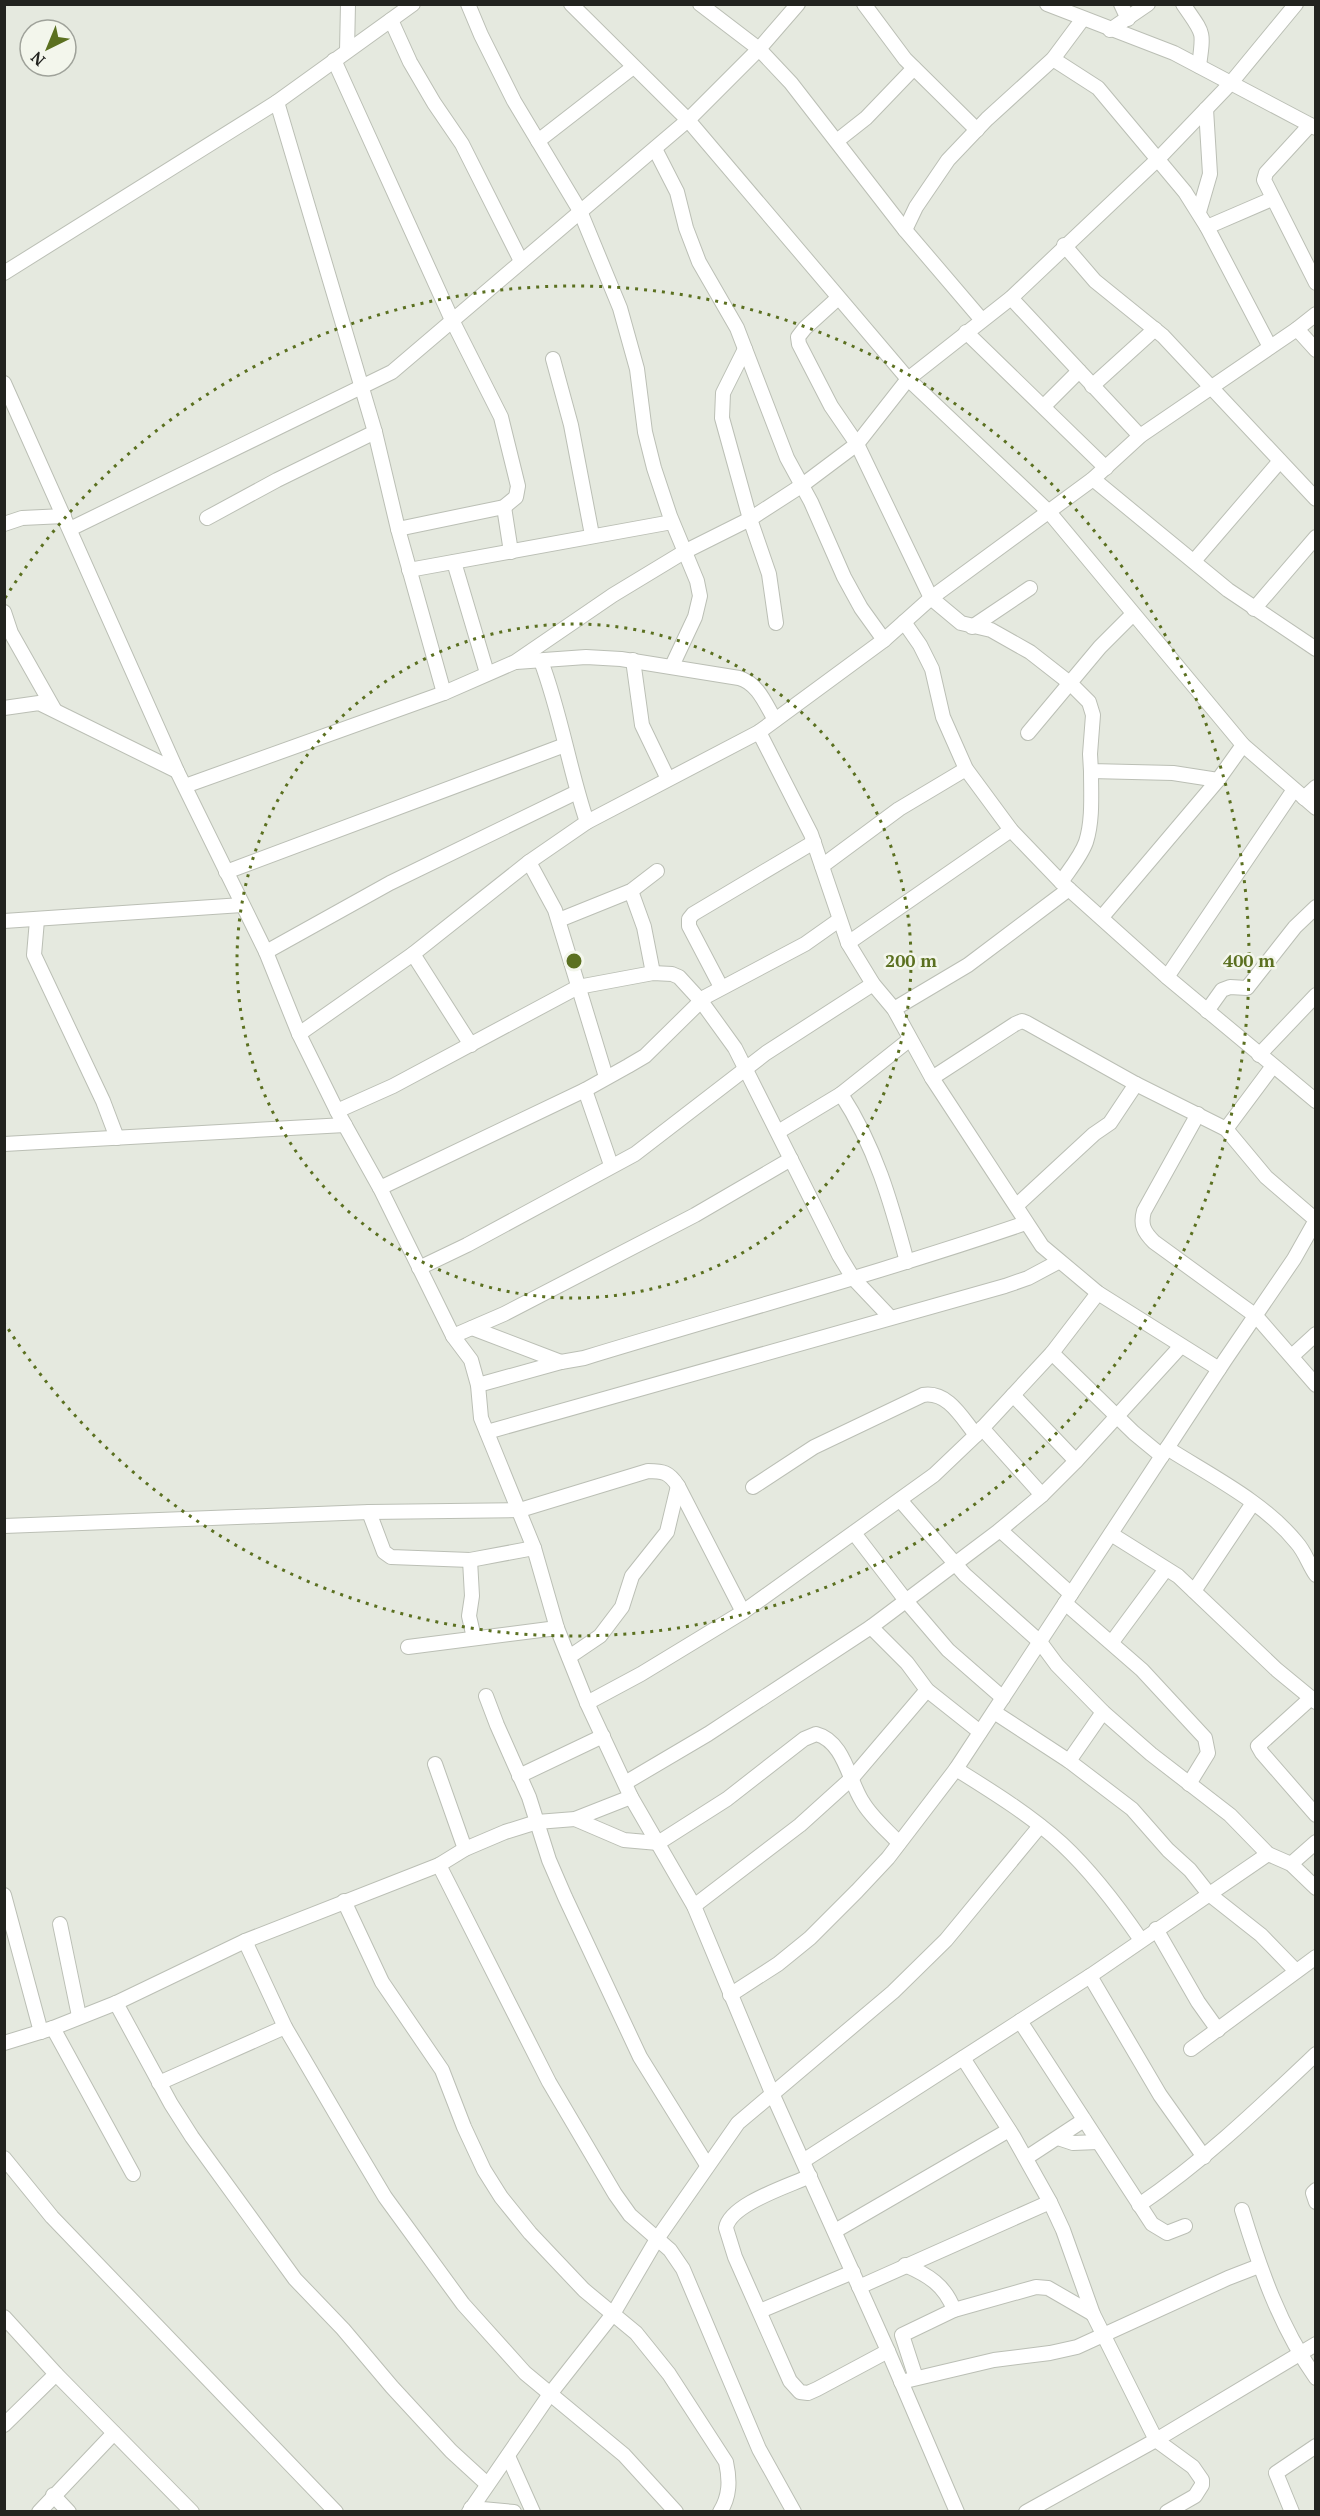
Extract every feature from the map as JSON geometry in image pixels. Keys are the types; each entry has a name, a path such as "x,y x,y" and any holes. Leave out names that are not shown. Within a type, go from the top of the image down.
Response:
{"street":[{"path":"347,51 348,4"},
{"path":"4,273 277,102 412,4"},
{"path":"468,4 514,101 580,211 620,308 637,369 645,432 654,468 672,522 697,580 700,596 695,617 672,666"},
{"path":"571,4 632,68 688,120 908,379 1049,512 1243,745 1316,808"},
{"path":"700,4 759,49 811,105 838,140 857,170 904,230 981,319"},
{"path":"4,524 22,518 67,523 392,372 688,120 759,49 798,4"},
{"path":"864,4 914,68 977,130"},
{"path":"1047,4 1082,20 1174,53 1313,127 1266,173 1264,180 1316,283"},
{"path":"1121,4 1128,19"},
{"path":"1110,30 1148,4"},
{"path":"1184,4 1201,29 1203,38 1199,66"},
{"path":"185,786 444,693 515,662 613,595 684,552 750,519 801,486 857,444 908,379 981,319 1011,298 1064,245 1159,158 1230,84 1296,4"},
{"path":"391,20 428,93 462,144 522,261"},
{"path":"904,230 916,207 948,160 1053,59 1082,20"},
{"path":"1053,59 1098,88 1159,158 1199,212 1270,347"},
{"path":"334,60 452,320 492,396 507,436 518,486 516,497 504,507 398,529"},
{"path":"538,141 632,68"},
{"path":"838,140 866,118 914,68"},
{"path":"277,102 360,388 375,432 398,529 444,693"},
{"path":"1199,212 1210,174 1206,109"},
{"path":"655,148 677,192 696,254 728,310 746,349 787,458 812,502 855,597 884,640"},
{"path":"1207,227 1272,199"},
{"path":"1064,245 1095,281 1155,329 1316,499"},
{"path":"838,297 798,337 803,352 831,406 857,444 931,598 952,617 972,627 991,630 1010,639 1071,684 1089,702 1093,715 1090,754 1090,824 1086,842 1065,885 968,965 894,1009"},
{"path":"1011,298 1140,436"},
{"path":"299,1034 413,954 529,862 587,822 759,732 884,640 931,598 1093,479 1140,436 1298,329 1316,314"},
{"path":"1092,386 1155,329"},
{"path":"1298,329 1316,350"},
{"path":"966,332 1106,468"},
{"path":"746,349 723,393 722,418 750,519 769,574 776,624"},
{"path":"553,359 573,434 592,535"},
{"path":"1044,406 1079,371"},
{"path":"4,383 177,771 266,952 299,1034 337,1111 380,1188 453,1336 471,1360 478,1385 478,1403 487,1432 520,1510 534,1548 557,1628 587,1703 631,1797 694,1906 772,2093 957,2511"},
{"path":"207,518 375,432"},
{"path":"1194,561 1280,461"},
{"path":"1093,479 1254,609 1316,649"},
{"path":"504,507 511,552"},
{"path":"409,570 672,522"},
{"path":"1254,609 1316,537"},
{"path":"454,562 487,673"},
{"path":"972,627 1030,588"},
{"path":"4,612 11,633 54,709"},
{"path":"1028,733 1100,647 1133,614"},
{"path":"904,622 920,645 932,669 943,717 966,769 1011,830 1065,885 1167,977 1316,1101"},
{"path":"515,662 586,657 633,660 746,680 756,689 775,720"},
{"path":"633,660 642,725 668,779"},
{"path":"542,661 587,822"},
{"path":"4,708 39,703 177,771"},
{"path":"759,732 814,842 848,943 873,984 894,1009 909,1040 932,1078 1042,1246 1058,1262 1098,1293 1219,1369"},
{"path":"226,872 565,745"},
{"path":"1102,917 1218,780 1243,745"},
{"path":"822,866 899,809 966,769"},
{"path":"1091,771 1173,773 1218,780"},
{"path":"1167,977 1298,794 1316,787"},
{"path":"266,952 390,883 577,792"},
{"path":"848,943 1011,830"},
{"path":"720,987 689,926 689,919 693,914 814,842"},
{"path":"529,862 546,890 559,920 606,1077"},
{"path":"559,920 632,891 657,871"},
{"path":"632,891 644,927 653,973"},
{"path":"4,921 242,905"},
{"path":"1207,1011 1222,990 1230,987 1247,988 1295,927 1316,907"},
{"path":"37,920 34,955 103,1101 117,1138"},
{"path":"380,1188 585,1090 645,1056 700,1001 720,987 805,944 839,920"},
{"path":"413,954 471,1045"},
{"path":"337,1111 393,1086 578,987 653,973 664,972 679,977 700,1001 745,1068 853,1278 890,1317"},
{"path":"419,1268 468,1245 611,1165 635,1154 745,1068 816,1019 873,984"},
{"path":"1259,1055 1316,995"},
{"path":"730,1995 778,1964 810,1938 900,1843 956,1769 1294,1259 1316,1220 1266,1177 1226,1129 1136,1084 1022,1022 932,1078"},
{"path":"778,1132 841,1094 909,1040"},
{"path":"1226,1129 1273,1066"},
{"path":"1017,1205 1094,1134 1110,1123 1136,1084"},
{"path":"585,1090 611,1165"},
{"path":"841,1094 863,1129 876,1157 886,1184 907,1262"},
{"path":"1198,1114 1144,1211 1142,1225 1154,1242 1256,1316 1316,1385"},
{"path":"4,1144 345,1125"},
{"path":"453,1336 504,1314 694,1215 791,1159"},
{"path":"478,1385 561,1362 584,1358 907,1262 1026,1223"},
{"path":"487,1432 1005,1286 1028,1278 1058,1262"},
{"path":"587,1703 641,1674 743,1612 934,1475 979,1432 1052,1353 1098,1293"},
{"path":"472,1328 561,1362"},
{"path":"1292,1356 1316,1334"},
{"path":"625,1783 708,1734 872,1627 1000,1530 1042,1495 1076,1461 1181,1346"},
{"path":"1052,1353 1118,1417 1165,1452 1253,1503 1299,1545 1316,1575"},
{"path":"753,1487 814,1447 923,1395 930,1394 945,1400 1042,1495"},
{"path":"1012,1395 1076,1461"},
{"path":"4,1526 369,1512 520,1510 648,1471 663,1471 672,1476 678,1486 743,1612"},
{"path":"569,1657 600,1636 622,1607 632,1576 667,1532 678,1486"},
{"path":"900,1500 954,1563 984,1594 1040,1642 1057,1665 1103,1712 1230,1815 1268,1854 1291,1864 1316,1888"},
{"path":"1194,1591 1253,1503"},
{"path":"369,1512 382,1548 388,1556 470,1560 534,1548"},
{"path":"1000,1530 1151,1678 1205,1738 1208,1753 1189,1784"},
{"path":"854,1533 907,1602 948,1650 1003,1698"},
{"path":"1111,1534 1166,1569 1194,1591 1277,1670 1313,1700 1258,1746 1316,1815"},
{"path":"470,1560 472,1596 469,1616 474,1638"},
{"path":"1112,1642 1166,1569"},
{"path":"872,1627 907,1663 927,1690 980,1732"},
{"path":"408,1647 557,1628"},
{"path":"694,1906 800,1825 852,1778 927,1690"},
{"path":"486,1696 565,1897 640,2056 707,2165"},
{"path":"994,1712 1069,1761 1132,1809 1168,1850 1190,1870 1209,1894 1261,1935 1296,1971"},
{"path":"1069,1761 1103,1712"},
{"path":"575,1819 624,1840 658,1843 727,1799 813,1734 820,1735 839,1754 865,1806 900,1843"},
{"path":"519,1776 603,1736"},
{"path":"435,1764 465,1850"},
{"path":"956,1769 997,1794 1061,1843 1101,1885 1141,1940"},
{"path":"4,2043 47,2030 116,2002 245,1941 439,1864 505,1832 537,1822 575,1819 631,1797"},
{"path":"470,2510 550,2394 613,2314 657,2239 738,2123 851,2029 946,1940 1040,1826"},
{"path":"1291,1864 1316,1842"},
{"path":"803,2161 1090,1976 1268,1854"},
{"path":"439,1864 549,2082 615,2194 630,2215 669,2250 683,2269 759,2450 794,2511"},
{"path":"4,1895 47,2030 133,2174"},
{"path":"344,1901 382,1982 442,2070 464,2127 484,2170 501,2197 560,2266 584,2290 636,2333 663,2367 726,2462 729,2476 728,2490 726,2501 720,2511"},
{"path":"60,1924 79,2016"},
{"path":"1156,1929 1198,2002 1218,2030"},
{"path":"245,1941 285,2027 386,2198 463,2304 503,2350 550,2394 624,2456 676,2511"},
{"path":"1191,2049 1316,1957"},
{"path":"1090,1976 1160,2095 1204,2157"},
{"path":"116,2002 159,2083 203,2153 295,2279 343,2329 451,2451 487,2484"},
{"path":"1020,2021 1152,2224 1162,2231 1173,2233 1185,2226"},
{"path":"159,2083 285,2027"},
{"path":"1139,2205 1204,2157 1316,2054"},
{"path":"963,2058 1026,2158 1050,2202 1063,2230 1094,2314 1156,2440 1193,2467 1202,2480 1202,2485 1195,2496 1167,2511"},
{"path":"1026,2158 1084,2120"},
{"path":"835,2231 1009,2130"},
{"path":"1058,2138 1073,2143 1098,2142"},
{"path":"4,2158 52,2217 336,2511"},
{"path":"810,2176 745,2205 734,2213 727,2223 726,2233 790,2381 800,2392 808,2393 888,2351"},
{"path":"1316,2190 1313,2193 1316,2202"},
{"path":"859,2287 1050,2202"},
{"path":"1242,2210 1259,2266 1299,2354 1316,2378"},
{"path":"905,2265 921,2272 942,2288 954,2310"},
{"path":"901,2382 994,2360 1077,2347 1259,2266"},
{"path":"760,2311 853,2272"},
{"path":"916,2378 902,2335 954,2310 1036,2287 1047,2288 1094,2314"},
{"path":"5,2319 56,2374 192,2511"},
{"path":"1026,2511 1156,2440 1316,2344"},
{"path":"4,2425 56,2374"},
{"path":"39,2511 114,2433"},
{"path":"1292,2511 1276,2473 1316,2446"},
{"path":"508,2456 533,2511"},
{"path":"53,2496 69,2511"},
{"path":"470,2510 514,2511"}]}
